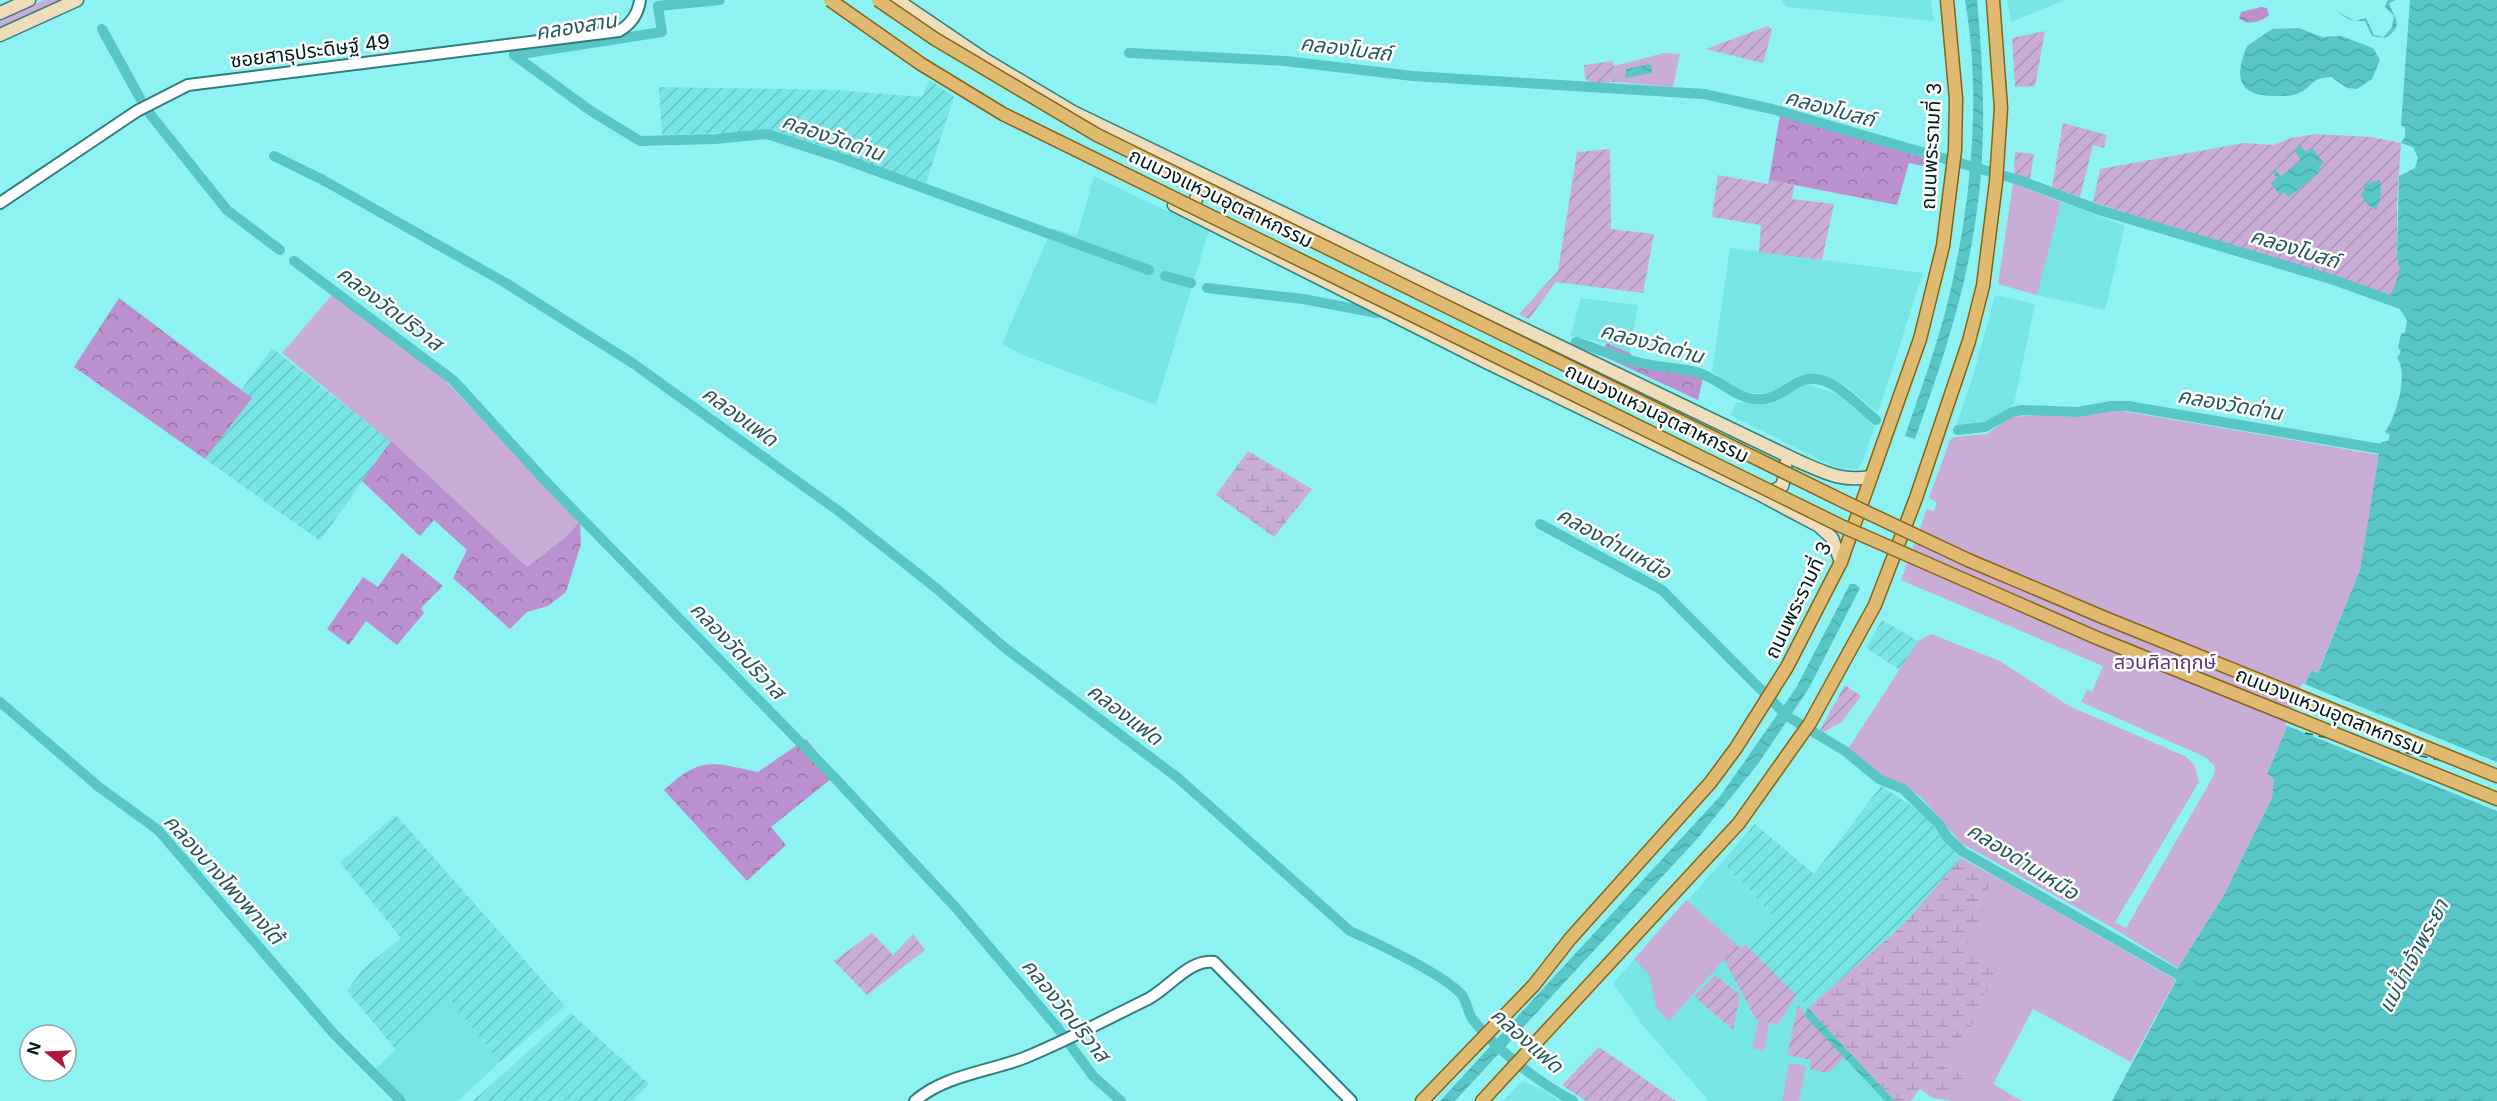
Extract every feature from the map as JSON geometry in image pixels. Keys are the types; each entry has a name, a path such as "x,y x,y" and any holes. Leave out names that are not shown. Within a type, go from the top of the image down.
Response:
{"main road":[{"path":"0,13 29,0"},
{"path":"0,35 77,0"},
{"name":"ถนนวงแหวนอุตสาหกรรม","path":"824,0 970,99 1205,221 1484,361 1757,492 1819,526 1832,538 1841,562"},
{"name":"ถนนวงแหวนอุตสาหกรรม","path":"830,0 921,64 1003,114 1839,525 2097,638 2497,799"},
{"name":"ถนนวงแหวนอุตสาหกรรม","path":"878,0 935,39 1097,135 1848,503 1968,560 2105,618 2497,776"},
{"name":"ถนนวงแหวนอุตสาหกรรม","path":"897,0 984,59 1073,112 1774,449 1834,476 1851,480 1871,477"},
{"name":"ถนนพระรามที่ 3","path":"1422,1101 1534,985 1570,939 1710,783 1773,690 1841,562 1920,339 1942,246 1954,171 1955,150 1956,99 1947,0"},
{"path":"1482,1101 1739,823 1810,723 1875,605 1916,498 1969,341 1983,286 1996,183 2001,89 1993,0"},
{"path":"1205,221 1194,209 1198,194 1209,181 1222,183"},
{"path":"1757,492 1772,492 1782,486 1786,472 1784,461 1774,449"}],"street":[{"name":"ซอยสาธุประดิษฐ์ 49","path":"0,203 137,111 188,85 612,32 629,25 640,0"},
{"path":"915,1101 936,1085 1023,1058 1150,998 1191,969 1208,961 1214,963 1229,976 1351,1101"}],"shaded area":[{"path":"1782,0 1931,0 1934,21 1786,7"},
{"path":"2007,0 2065,0 2011,22"},
{"path":"930,80 954,97 926,183 770,131 662,135 659,87 837,90 922,97"},
{"path":"1094,176 1209,231 1156,405 1023,355 1002,344 1052,228 1077,236"},
{"path":"2061,202 2125,226 2105,310 2037,295"},
{"path":"1730,248 1923,273 1878,413 1845,385 1831,379 1800,375 1773,393 1752,393 1740,391 1712,371"},
{"path":"1995,295 2035,304 2014,404 1983,424 1956,426 1974,373"},
{"path":"1581,298 1638,305 1630,353 1606,343 1570,336"},
{"path":"272,348 391,441 320,541 205,459 252,398 241,390"},
{"path":"1804,383 1840,395 1875,427 1862,463 1857,469 1838,469 1730,415 1737,402 1766,404"},
{"path":"1882,620 1918,641 1900,670 1866,648"},
{"path":"1881,786 1923,813 1961,858 1903,925 1808,1008 1746,945 1773,915 1722,862 1755,824 1814,874"},
{"path":"396,815 565,1006 500,1062 450,1000 396,1050 347,991 362,970 401,938 340,862"},
{"path":"1722,862 1773,915 1746,945 1808,1008 1804,1015 1885,1101 1709,1101 1643,1026 1613,983"},
{"path":"450,1000 500,1062 458,1101 406,1101 375,1069"},
{"path":"571,1013 649,1084 632,1101 473,1101"},
{"path":"1522,1081 1541,1089 1560,1101 1503,1101"}],"green space":[{"path":"44,0 60,0 0,27 0,20"},
{"path":"2261,7 2267,8 2269,15 2262,20 2246,22 2239,18 2241,12"},
{"path":"1768,26 1772,30 1763,63 1706,49"},
{"path":"2045,31 2035,86 2015,87 2012,38"},
{"path":"1664,53 1680,54 1673,87 1616,82 1614,66"},
{"path":"1613,61 1616,82 1589,84 1585,77 1584,65"},
{"path":"1780,115 1934,161 1933,168 1909,163 1897,205 1769,180"},
{"path":"2063,123 2107,135 2104,148 2093,145 2080,197 2052,187"},
{"path":"2316,134 2371,137 2401,143 2397,202 2397,257 2400,270 2391,296 2093,202 2100,169 2244,143 2274,145 2290,138"},
{"path":"1610,149 1611,229 1654,234 1643,293 1556,282 1529,319 1519,314 1558,271 1577,152"},
{"path":"2015,152 2034,154 2030,179 2014,173"},
{"path":"1718,175 1768,184 1769,180 1794,185 1792,199 1834,204 1822,260 1759,252 1761,225 1712,217"},
{"path":"2013,183 2061,202 2037,295 1998,284"},
{"path":"332,295 442,377 580,521 566,537 527,567 391,442 282,353"},
{"path":"119,298 252,398 205,459 74,367"},
{"path":"1606,343 1630,353 1633,358 1660,363 1703,378 1698,400 1603,356"},
{"name":"สวนศิลาฤกษ์","path":"2110,409 2380,455 2360,570 2317,674 2311,671 2267,774 2274,779 2272,798 2224,895 2178,968 2113,928 1961,843 1922,798 1908,788 1882,777 1848,749 1918,641 1931,634 2000,661 2069,706 2185,756 2194,764 2199,782 2115,922 2126,928 2214,775 2215,766 2205,757 2081,702 2088,689 2092,692 2103,666 1901,580 1927,509 1934,511 1937,503 1929,498 1950,440 1954,437 1987,434 2011,417 2040,415 2074,417"},
{"path":"391,441 527,567 566,537 580,521 581,544 566,592 548,606 527,612 510,629 453,578 467,550 434,520 420,536 362,481"},
{"path":"1248,451 1312,489 1274,537 1216,495"},
{"path":"402,553 443,586 421,608 424,613 397,645 366,621 349,645 327,629 363,577 378,587"},
{"path":"1845,685 1861,696 1842,722 1824,732 1820,730"},
{"path":"806,739 836,775 771,827 786,845 747,881 664,790 688,771 707,764 758,772"},
{"path":"1961,858 1996,877 1977,906 1988,915 1968,943 2000,970 1982,1000 1976,1019 1941,1065 1966,1075 1952,1101 1933,1098 1920,1089 1910,1101 1895,1101 1808,1008 1903,925"},
{"path":"1996,877 2176,980 2131,1062 2033,1009 1993,1084 2022,1101 1952,1101 1966,1075 1941,1065 1976,1019 1982,1000 2000,970 1968,943 1987,916 1977,906"},
{"path":"1686,900 1737,945 1669,1021 1656,1008 1649,974 1634,959"},
{"path":"872,933 893,955 913,934 925,950 867,995 834,961"},
{"path":"1737,945 1741,948 1746,945 1796,995 1778,1025 1755,1018 1724,959"},
{"path":"1715,975 1740,995 1733,1030 1694,996"},
{"path":"1798,1005 1844,1057 1829,1073 1810,1069 1811,1060 1787,1055"},
{"path":"1759,1017 1770,1020 1764,1051 1752,1048"},
{"path":"1599,1047 1676,1101 1586,1101 1562,1085"},
{"path":"1789,1063 1806,1066 1799,1101 1782,1101"}],"water":[{"path":"1965,0 1977,0 1983,84 1983,140 1979,196 1958,306 1915,439 1905,436 1934,352 1948,301 1968,189 1972,151 1973,75"},
{"path":"2388,0 2396,0 2389,3 2395,16 2397,25 2392,34 2385,38 2372,36 2365,21 2356,21 2366,18 2374,35 2384,37 2392,27 2394,16 2385,7"},
{"name":"แม่น้ำเจ้าพระยา","path":"2410,0 2497,0 2497,1101 2112,1101 2176,981 2178,968 2224,895 2272,798 2274,779 2267,774 2311,671 2318,673 2360,570 2381,442 2388,441 2390,435 2385,432 2400,395 2402,374 2397,358 2401,352 2398,347 2401,334 2405,332 2407,320 2391,296 2400,270 2397,257 2399,176 2415,168 2418,158 2413,147 2401,143 2405,137 2405,128 2401,125"},
{"path":"2299,28 2322,37 2341,36 2373,48 2380,60 2372,79 2357,89 2347,88 2331,77 2324,78 2315,81 2299,93 2285,96 2259,94 2244,87 2240,74 2247,46 2272,29"},
{"path":"1649,64 1652,73 1625,78 1626,69"},
{"path":"2300,145 2306,152 2312,148 2324,163 2319,167 2321,171 2289,197 2284,192 2280,195 2271,183 2277,178 2272,171 2274,169 2281,176 2301,160 2294,150"},
{"path":"2380,180 2381,196 2376,210 2367,204 2361,195 2367,183"},
{"path":"1850,584 1855,584 1860,588 1809,688 1758,764 1697,839 1455,1101 1440,1101 1721,795 1796,688"},
{"path":"1808,1008 1895,1101 1885,1101 1804,1015"}],"pier":[{"path":"1878,498 1895,505 1879,550 1863,541"},
{"path":"2302,683 2497,762 2497,811 2285,725"}],"waterway":[{"name":"คลองสาน","path":"514,55 662,32 658,6 720,0"},
{"name":"คลองวัดปริวาส","path":"102,29 140,98"},
{"name":"คลองโบสถ์","path":"1129,53 1285,61 1413,76 1704,94 1772,109 2019,180 2099,210 2334,280 2409,307"},
{"name":"คลองวัดด่าน","path":"514,55 591,111 640,141 715,139 767,134 841,158 1149,270"},
{"name":"คลองวัดปริวาส","path":"150,114 227,210 280,250"},
{"name":"คลองแฟด","path":"274,156 323,180 504,282 634,364"},
{"name":"คลองวัดปริวาส","path":"294,261 453,380 551,487 832,775 957,909 1057,1027 1093,1076 1121,1101"},
{"name":"คลองวัดด่าน","path":"1165,276 1191,283"},
{"name":"คลองวัดด่าน","path":"1207,288 1303,299 1377,313"},
{"name":"คลองวัดด่าน","path":"1576,342 1641,363 1704,374 1738,394 1753,399 1771,398 1806,379 1818,379 1839,388 1876,420"},
{"name":"คลองแฟด","path":"638,367 840,512 936,588 1005,648 1178,778 1350,931 1409,960 1453,987 1464,998 1473,1020 1494,1043 1546,1085 1573,1101"},
{"name":"คลองวัดด่าน","path":"1958,430 1985,427 2012,412 2022,410 2078,412 2111,406 2128,406 2393,451"},
{"name":"คลองด่านเหนือ","path":"1540,524 1662,590 1787,716 1845,751 1879,779 1903,789 1939,824 1948,838 1963,852 2189,981"},
{"name":"คลองบางโพงพางใต้","path":"0,702 99,787 158,830 334,1034 401,1101"}],"ferry route":[{"path":"2305,733 2328,738"},
{"path":"2392,750 2440,760"}]}
